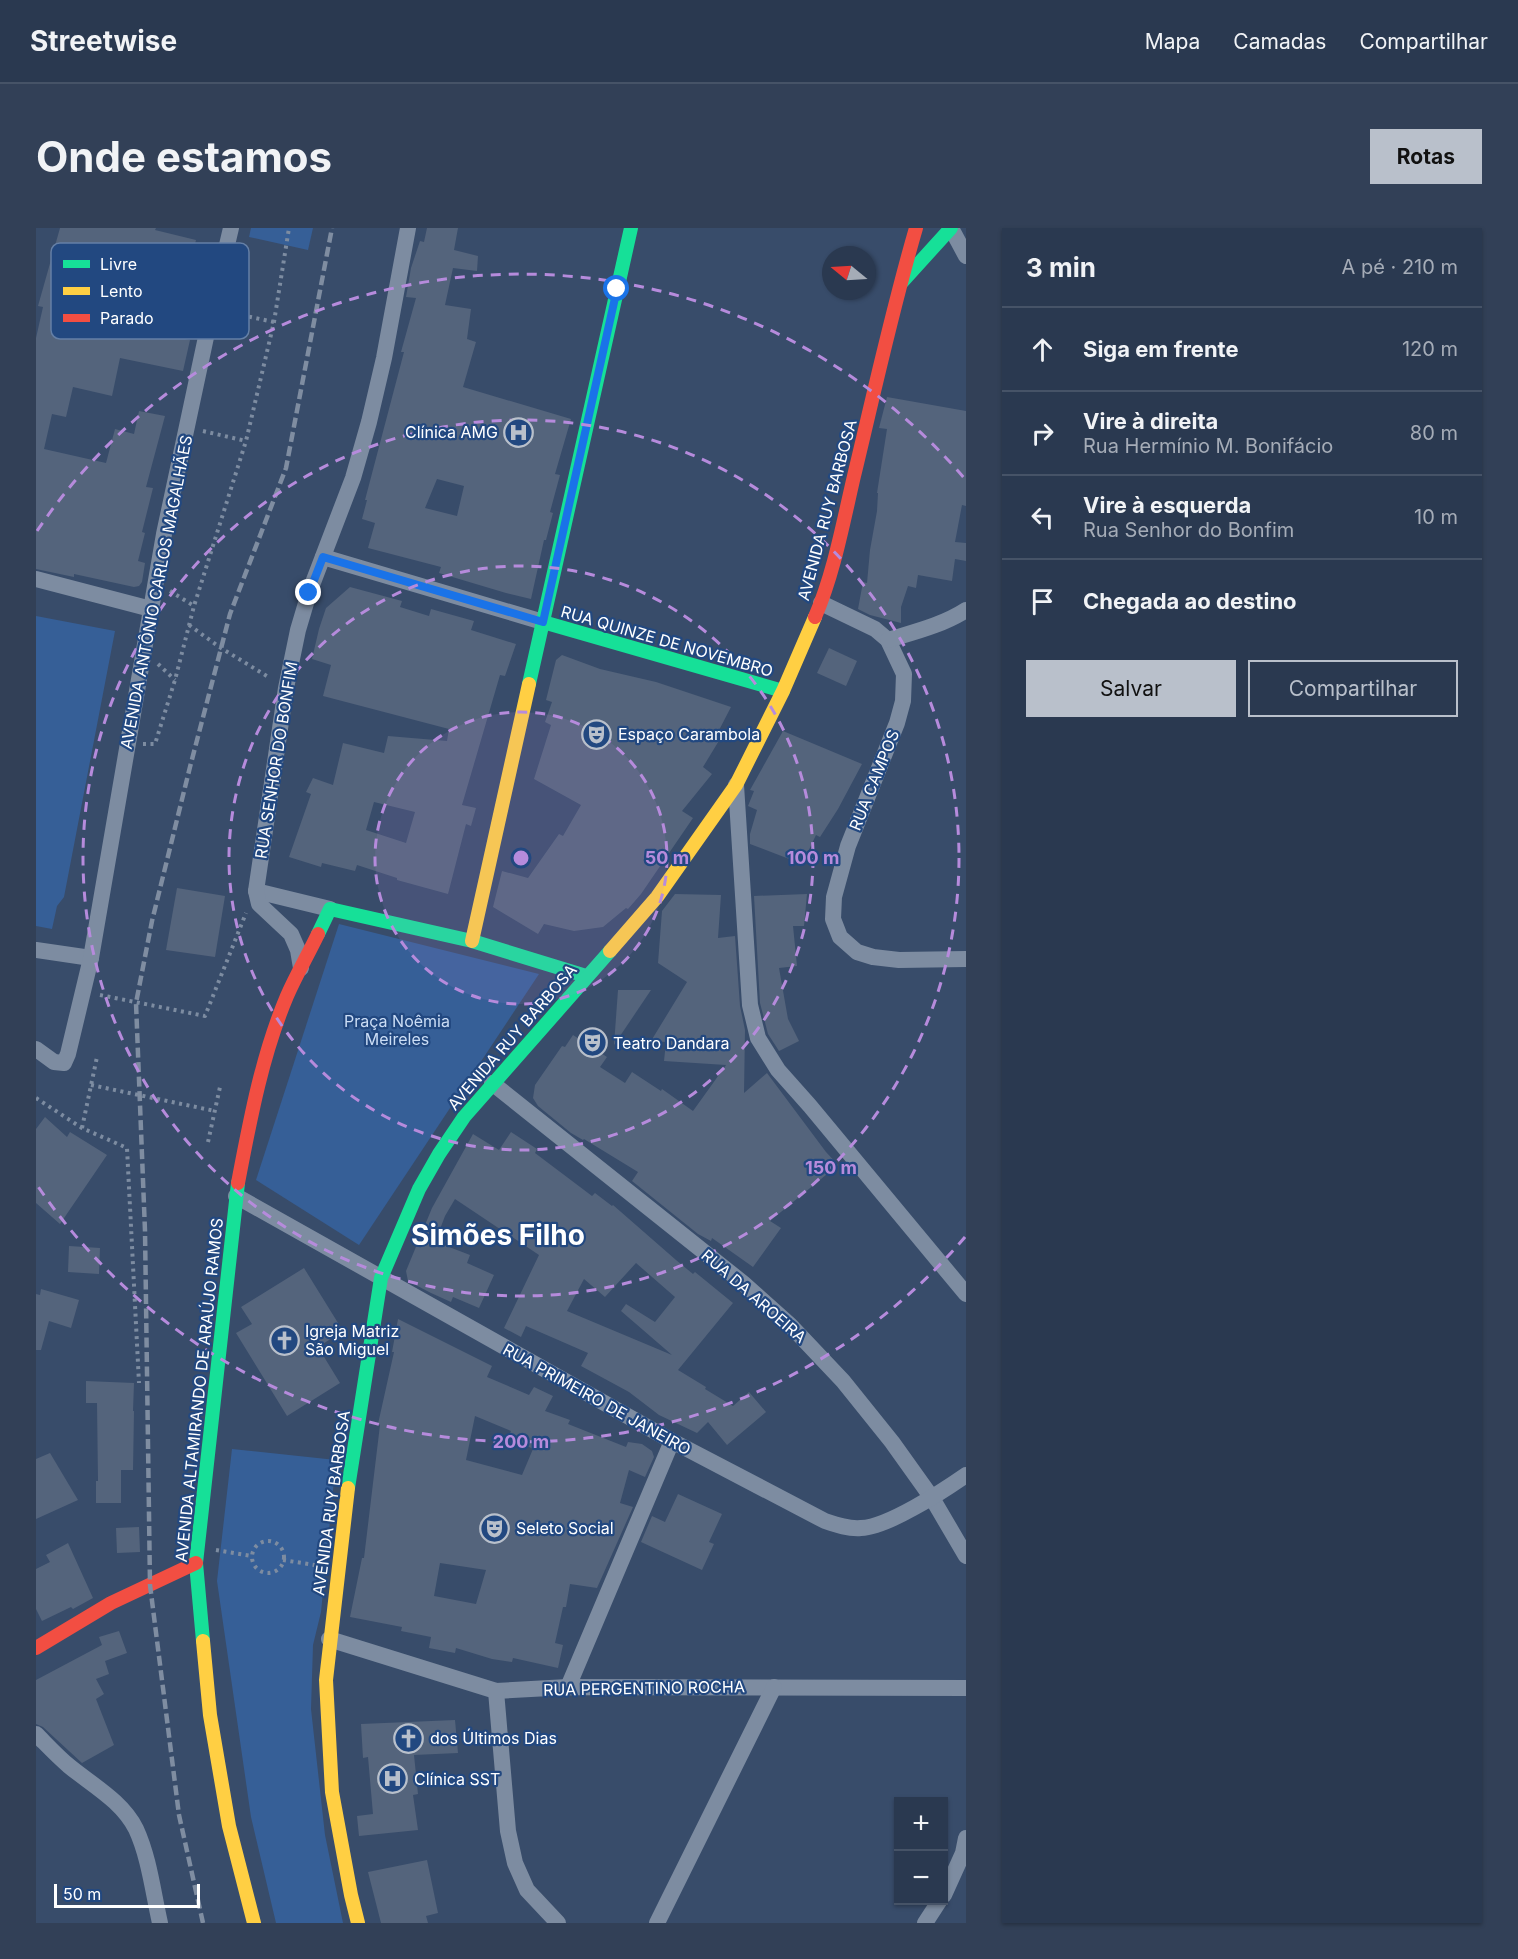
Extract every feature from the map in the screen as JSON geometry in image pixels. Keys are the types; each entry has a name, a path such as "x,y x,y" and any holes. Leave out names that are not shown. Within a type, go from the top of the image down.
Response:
{"main road":[{"path":"472,941 631,228"},
{"name":"AVENIDA RUY BARBOSA","path":"358,1923 332,1792 326,1680 348,1490 381,1278 419,1189 464,1117 657,897 736,785 783,691 821,603 841,531 899,286 916,228"},
{"path":"899,286 951,228"},
{"name":"RUA QUINZE DE NOVEMBRO","path":"543,622 783,691"},
{"path":"330,909 472,941 586,976"},
{"name":"AVENIDA ALTAMIRANDO DE ARAÚJO RAMOS","path":"254,1923 229,1826 210,1715 196,1563 197,1547 236,1196 251,1114 267,1055 287,997 330,909"},
{"path":"36,1648 81,1620 143,1587 196,1563"}],"street":[{"name":"AVENIDA ANTÔNIO CARLOS MAGALHÃES","path":"227,243 231,228"},
{"name":"RUA SENHOR DO BONFIM","path":"256,891 286,688 298,630 309,593 353,478 369,422 384,358 408,228"},
{"path":"951,228 966,256"},
{"name":"AVENIDA ANTÔNIO CARLOS MAGALHÃES","path":"36,1049 54,1062 63,1063 68,1054 91,958 164,534 206,339"},
{"path":"323,557 543,622"},
{"path":"36,579 151,609"},
{"path":"821,603 874,629 888,640 921,630 957,616 966,610"},
{"name":"RUA CAMPOS","path":"888,640 904,674 903,701 897,723 848,846 834,897 833,919 840,937 856,952 898,960 966,959"},
{"path":"736,785 750,1005 758,1038 778,1070 966,1294"},
{"path":"301,968 298,950 291,934 259,904 256,891 330,909"},
{"path":"36,950 91,958"},
{"name":"RUA DA AROEIRA","path":"492,1083 743,1283 790,1325 843,1381 892,1442 932,1498 966,1556"},
{"name":"RUA PRIMEIRO DE JANEIRO","path":"236,1196 672,1441 825,1521 844,1527 863,1528 883,1522 932,1498 966,1475"},
{"path":"568,1687 672,1441"},
{"name":"RUA PERGENTINO ROCHA","path":"329,1639 496,1691 568,1687 966,1688"},
{"path":"657,1923 774,1687"},
{"path":"496,1691 508,1831 515,1863 527,1890 558,1923"},
{"path":"36,1734 69,1766 109,1797 135,1827 142,1845 160,1923"},
{"path":"948,1885 963,1853 966,1838"},
{"path":"926,1923 937,1905"}],"path":[{"path":"128,745 155,744 194,606 246,441 274,322 289,228"},
{"path":"249,317 274,322"},
{"path":"187,427 246,441"},
{"path":"156,583 194,606"},
{"path":"189,625 221,648 286,688"},
{"path":"83,991 205,1016 256,891"},
{"path":"82,1128 97,1057"},
{"path":"91,1085 215,1111"},
{"path":"208,1142 220,1087"},
{"path":"36,1098 82,1128 127,1148 139,1383"},
{"path":"270,1541 278,1544 283,1551 283,1560 279,1568 270,1573 261,1571 254,1565 252,1556 255,1548 261,1542 270,1541"},
{"path":"197,1547 252,1556"},
{"path":"283,1560 338,1569"}],"green space":[{"path":"251,228 313,228 308,250 249,237"},
{"path":"36,616 115,631 64,897 57,906 52,929 36,926"},
{"name":"Praça Noêmia Meireles","path":"339,924 539,974 359,1245 256,1180"},
{"path":"232,1449 336,1460 321,1612 313,1645 311,1709 325,1835 343,1923 276,1923 251,1817 217,1581"}],"building":[{"path":"60,228 156,228 155,230 196,240 195,243 56,243"},
{"path":"427,228 458,228 454,250 478,256 477,271 453,268 445,305 471,309 467,339 476,342 463,387 571,419 555,474 560,475 550,512 553,513 546,540 544,540 531,599 439,573 441,567 368,548 375,523 362,519 367,500 365,500 416,298 406,297 411,268 420,241 424,242","holes":["437,479 464,486 457,516 425,508"]},
{"path":"51,260 51,339 190,340 183,371 120,358 112,396 73,387 66,417 52,414 44,449 106,463 115,429 134,434 139,411 165,416 146,487 153,488 142,532 145,533 138,561 145,563 142,582 139,586 134,587 74,574 74,577 36,569 36,338 43,307 38,306"},
{"path":"887,397 966,411 966,506 962,505 955,542 966,543 966,561 955,559 952,581 918,575 916,588 908,586 901,607 901,623 870,615 858,609 863,582 867,583 877,511 877,493 887,429 879,428"},
{"path":"350,587 402,601 400,607 429,616 431,609 474,621 471,630 516,644 505,676 500,675 462,805 476,808 471,826 466,824 448,894 397,880 397,878 357,865 355,871 322,863 321,867 289,857 311,794 306,792 313,778 333,785 343,743 384,753 388,736 447,741 449,729 323,696 331,665 312,659 326,608","holes":["374,802 415,812 406,843 366,830"]},
{"path":"829,648 857,661 846,686 817,673"},
{"path":"562,655 600,669 656,682 731,707 716,736 720,739 703,767 712,774 682,811 693,818 641,894 628,909 626,908 603,927 574,931 544,924 538,934 493,907 502,871 528,878 559,834 563,836 581,805 534,779 551,725 545,722 552,702 546,700 556,660"},
{"path":"783,731 862,764 820,837 816,835 806,856 801,853 797,862 750,844 750,834 757,810 748,806 754,791 750,790"},
{"path":"177,888 225,896 215,957 166,950"},
{"path":"675,894 721,895 718,938 735,936 740,1006 745,1030 744,1093 767,1073 838,1165 770,1221 781,1228 753,1267 712,1238 711,1241 698,1234 632,1181 638,1172 571,1133 538,1106 533,1098 535,1085 562,1046 565,1047 573,1035 607,1057 600,1067 625,1083 632,1072 661,1091 662,1089 693,1111 726,1065 664,1061 666,1042 651,1041 687,982 658,963 662,911"},
{"path":"807,894 804,926 793,926 797,966 779,968 788,1019 799,1041 779,1051 768,1034 760,1003 754,896"},
{"path":"618,990 651,990 614,1045"},
{"path":"45,1117 67,1137 70,1132 107,1155 60,1224 36,1203 36,1129"},
{"path":"511,1132 537,1149 535,1153 592,1196 595,1193 613,1205 693,1274 695,1272 733,1303 678,1370 733,1406 749,1392 766,1412 727,1445 708,1422 697,1433 659,1415 629,1392 581,1366 588,1353 526,1326 521,1337 504,1328 539,1255 455,1199 437,1237 446,1241 444,1245 470,1255 467,1263 494,1275 479,1308 453,1297 451,1302 408,1281 406,1271 432,1208 473,1134 499,1150","holes":["636,1263 675,1297 655,1322 626,1304 621,1311 672,1355 567,1311 584,1279 605,1297"]},
{"path":"69,1246 100,1248 99,1274 68,1272"},
{"name":"Igreja Matriz São Miguel","path":"304,1268 343,1331 318,1347 340,1383 287,1416 236,1333 252,1324 241,1307"},
{"path":"41,1289 79,1300 71,1328 49,1321 41,1350 36,1350 36,1294 40,1295"},
{"path":"398,1319 492,1366 487,1377 529,1395 534,1387 553,1396 545,1411 570,1420 568,1424 626,1447 628,1442 642,1444 652,1451 654,1457 645,1477 629,1470 620,1503 633,1507 597,1588 570,1584 555,1643 563,1645 558,1668 513,1658 512,1662 492,1659 456,1648 455,1653 429,1648 431,1637 401,1631 402,1627 350,1617 362,1558 364,1558 380,1425 378,1424 394,1352 392,1352","holes":["475,1416 511,1431 508,1436 533,1449 522,1475 466,1460","440,1563 486,1570 476,1604 434,1596"]},
{"path":"86,1381 134,1383 133,1470 121,1470 121,1503 96,1503 97,1403 86,1403"},
{"path":"50,1453 78,1500 36,1519 36,1459"},
{"path":"678,1494 722,1514 709,1542 714,1544 702,1570 641,1542 652,1516 665,1522"},
{"path":"139,1527 140,1552 117,1553 116,1528"},
{"path":"68,1543 93,1598 73,1609 71,1607 42,1621 36,1609 36,1569 50,1562 46,1555"},
{"path":"119,1631 127,1653 105,1661 109,1674 96,1679 104,1694 96,1699 114,1745 82,1763 43,1727 36,1724 36,1680 102,1645 99,1637"},
{"path":"455,1720 458,1753 414,1755 418,1794 413,1795 418,1830 359,1836 357,1816 373,1814 368,1757 363,1758 361,1724"},
{"path":"427,1860 438,1913 426,1916 428,1923 381,1923 368,1872"}],"railway":[{"path":"203,1923 179,1815 150,1585 145,1231 136,1003 152,921 230,614 286,468 332,228"}],"traffic: fast":[{"path":"529,684 631,228"},
{"path":"902,282 951,228"},
{"path":"543,622 783,691"},
{"path":"318,934 330,909 472,941 586,976"},
{"path":"348,1488 381,1278 419,1189 464,1117 610,951"},
{"path":"203,1641 196,1563 238,1183"}],"traffic: slow":[{"path":"610,951 657,897 736,785 783,691 815,617"},
{"path":"472,941 529,684"},
{"path":"348,1488 326,1680 332,1792 358,1923"},
{"path":"203,1641 210,1715 229,1826 254,1923"}],"traffic: jam":[{"path":"815,617 838,548 891,321 916,228"},
{"path":"238,1183 252,1112 270,1041 294,980 318,934"},
{"path":"36,1648 111,1603 196,1563"}],"place":[{"name":"Clínica AMG","path":"519,432"},
{"name":"Espaço Carambola","path":"597,734"},
{"name":"Teatro Dandara","path":"592,1043"},
{"name":"Igreja Matriz São Miguel","path":"284,1340"},
{"name":"Seleto Social","path":"495,1528"},
{"name":"dos Últimos Dias","path":"409,1738"},
{"name":"Clínica SST","path":"393,1779"}],"district":[{"name":"Simões Filho","path":"498,1235"}],"route":[{"path":"309,593 323,557 543,622 617,289"}]}
